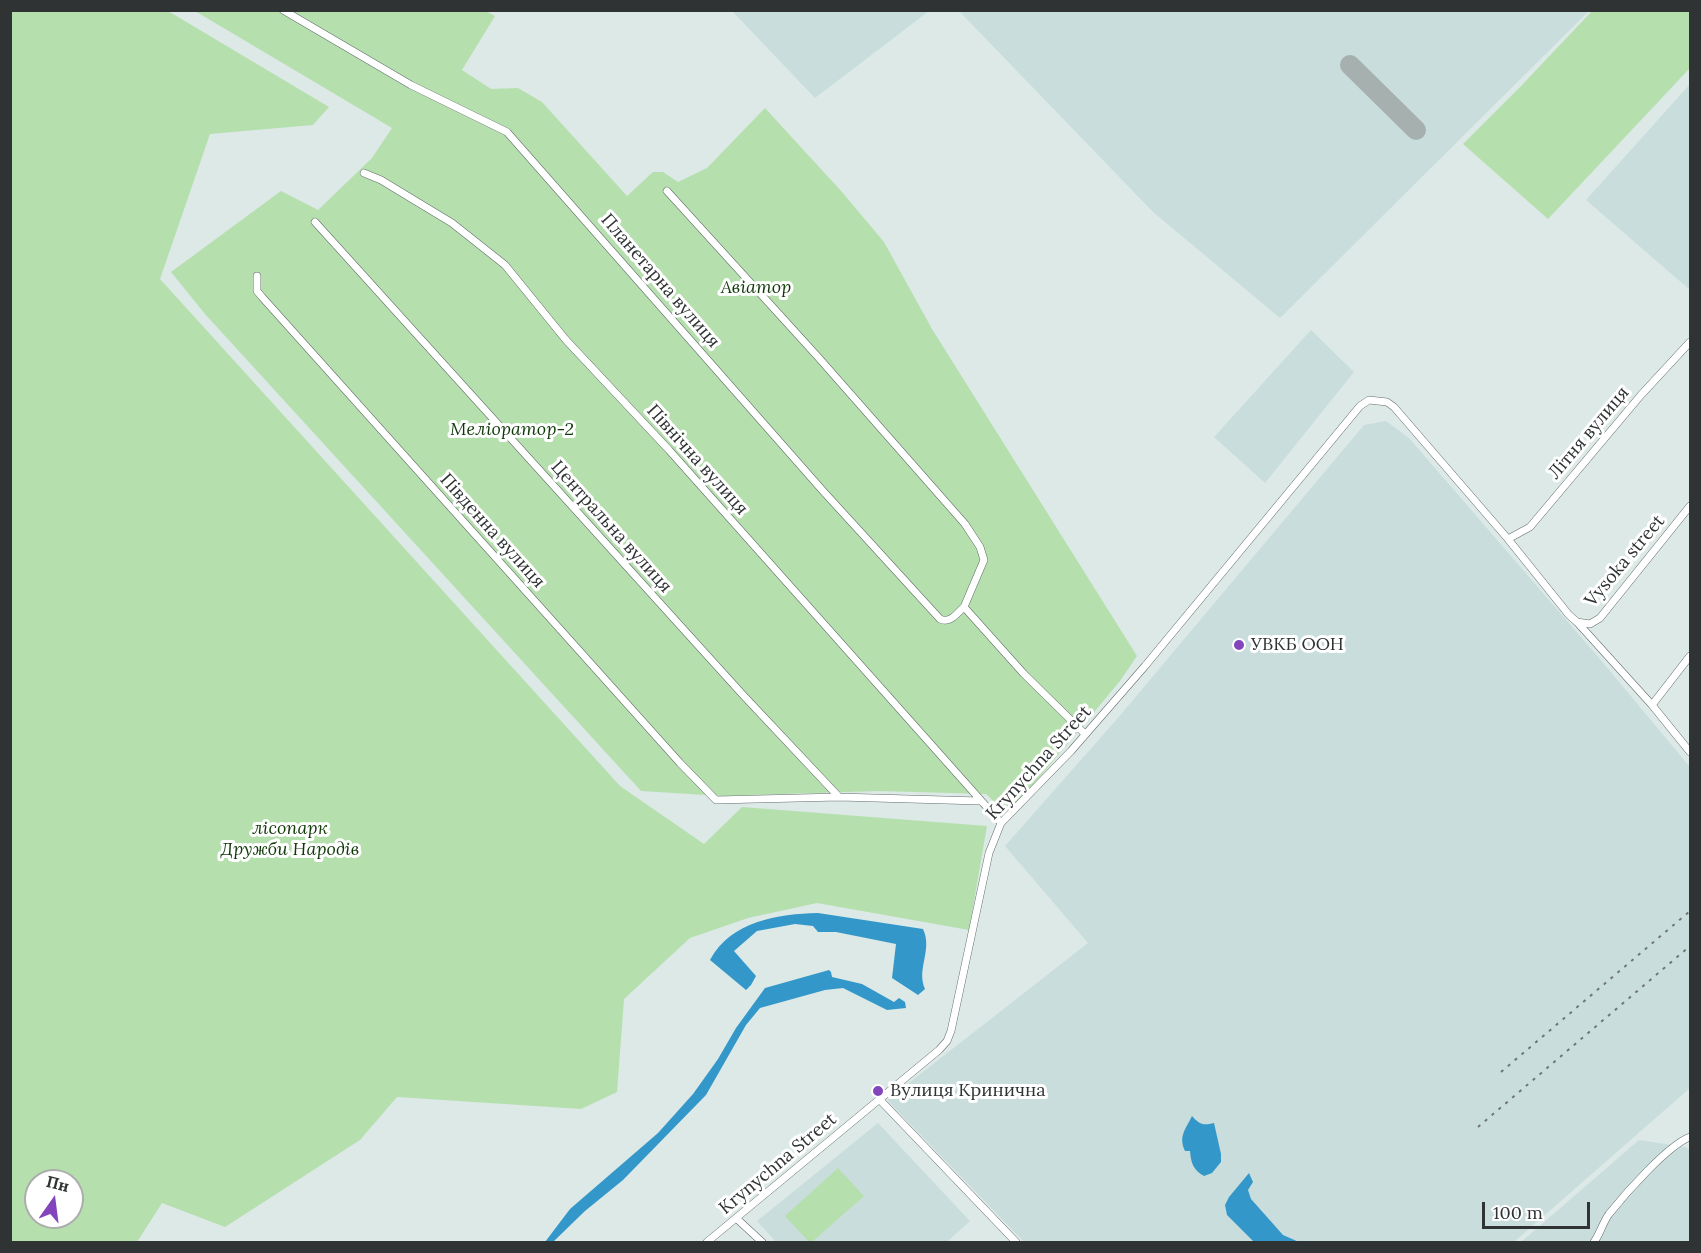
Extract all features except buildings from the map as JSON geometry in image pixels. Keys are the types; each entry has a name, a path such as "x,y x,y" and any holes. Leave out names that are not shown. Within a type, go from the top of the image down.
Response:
{"street":[{"name":"Планетарна вулиця","path":"283,10 411,85 507,132 823,491 940,619 949,621 964,607"},
{"name":"Північна вулиця","path":"364,173 381,180 452,223 505,265 566,340 669,450 1000,823"},
{"path":"667,191 818,357 965,524 980,547 984,560 964,607 1024,674 1085,734"},
{"name":"Центральна вулиця","path":"315,222 735,686 839,797"},
{"name":"Південна вулиця","path":"257,276 257,291 262,297 680,763 716,800 839,797"},
{"name":"Літня вулиця","path":"1508,539 1530,527 1641,395 1690,342"},
{"name":"Krynychna Street","path":"707,1242 939,1050 951,1031 989,853 1000,823 1085,734 1145,666 1360,406 1369,400 1378,400 1394,407 1508,539"},
{"name":"Vysoka street","path":"1577,622 1590,624 1600,618 1690,506"},
{"path":"1508,539 1569,615 1652,705 1690,752"},
{"path":"1652,705 1690,656"},
{"path":"839,797 980,801"},
{"path":"880,1100 1016,1242"},
{"path":"1594,1242 1608,1216 1658,1162 1690,1137"},
{"path":"736,1218 762,1242"}],"shaded area":[{"path":"732,11 929,11 815,98"},
{"path":"959,11 1589,11 1280,318 1153,212"},
{"path":"1690,84 1690,290 1586,200"},
{"path":"1311,330 1354,372 1265,483 1214,437"},
{"path":"1386,421 1409,438 1690,767 1690,1088 1514,1242 1024,1242 887,1100 1088,943 1005,846 1117,719 1364,425"},
{"path":"878,1123 970,1221 947,1242 776,1242 757,1221"},
{"path":"1639,1140 1685,1147 1690,1150 1690,1242 1521,1242"}],"green space":[{"name":"лісопарк Дружби Народів","path":"10,11 168,11 329,107 313,125 210,134 160,279 620,786 704,844 742,807 987,826 969,930 817,903 748,918 690,938 624,999 617,1092 581,1109 397,1097 360,1140 225,1227 162,1203 137,1242 11,1242"},
{"path":"195,11 486,11 495,16 462,70 491,89 518,88 542,102 627,196 653,172 663,172 678,182 707,168 765,108 884,242 932,329 1137,656 1120,681 1008,815 986,794 878,791 722,796 641,791 205,314 171,272 281,191 318,210 372,158 392,128"},
{"path":"1592,11 1690,11 1690,68 1548,219 1463,144"},
{"path":"838,1168 864,1196 812,1242 809,1242 785,1216"}],"water":[{"path":"818,913 923,929 926,937 922,974 925,989 918,995 892,978 896,944 836,932 818,932 813,926 795,924 757,931 734,951 756,976 746,990 710,960 730,936 743,928 787,915"},
{"path":"829,970 832,977 862,984 894,1002 899,998 905,1002 906,1008 887,1010 843,988 825,990 760,1008 746,1025 706,1095 623,1180 585,1211 553,1242 545,1242 570,1209 658,1133 693,1094 765,988"},
{"path":"1192,1116 1201,1124 1214,1123 1221,1154 1221,1162 1212,1173 1204,1176 1195,1169 1190,1151 1185,1151 1182,1141"},
{"path":"1249,1173 1253,1182 1248,1190 1251,1199 1283,1235 1299,1242 1254,1242 1227,1215 1225,1205 1229,1197"}],"taxiway":[{"path":"1350,65 1416,130"}],"railway":[{"path":"1501,1072 1690,911"},
{"path":"1478,1127 1690,946"}],"place":[{"name":"УВКБ ООН","path":"1239,645"},
{"name":"Вулиця Кринична","path":"878,1091"}],"park label":[{"name":"Авіатор","path":"756,288"},
{"name":"Меліоратор-2","path":"512,430"}]}
